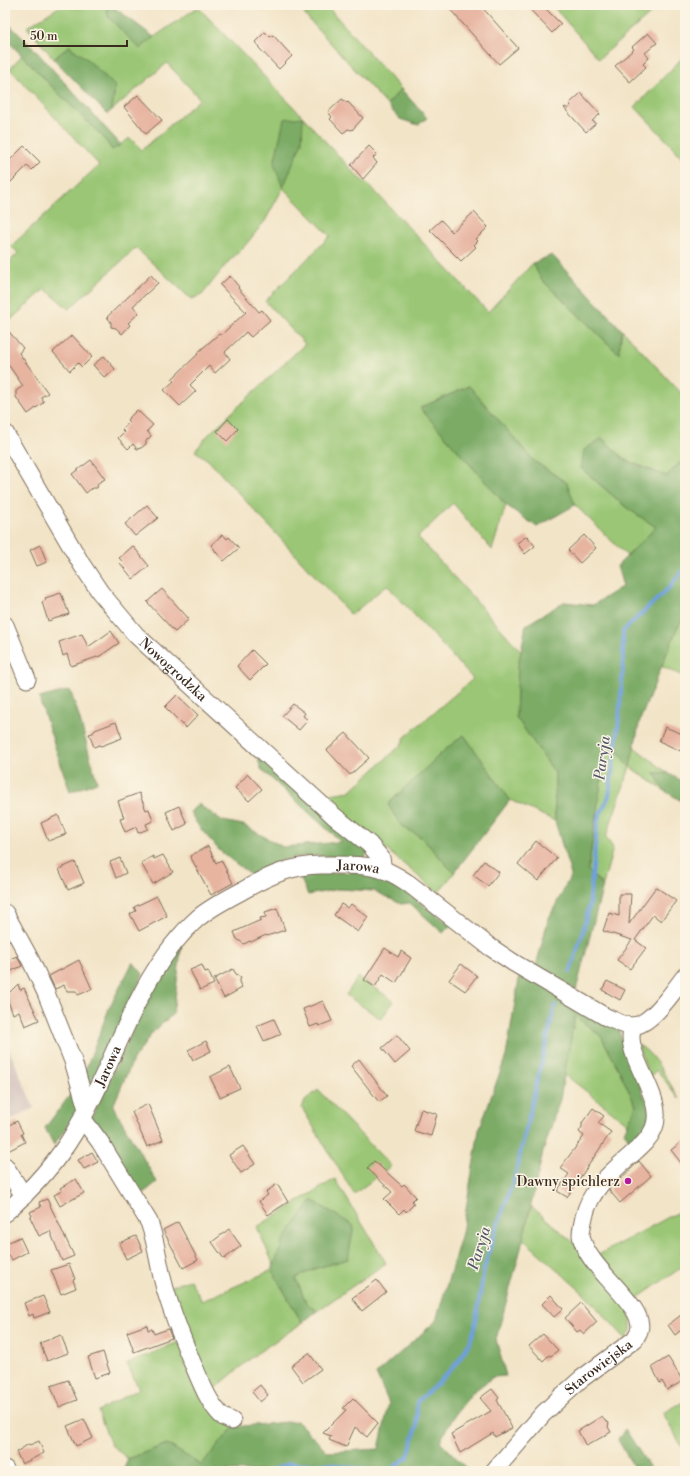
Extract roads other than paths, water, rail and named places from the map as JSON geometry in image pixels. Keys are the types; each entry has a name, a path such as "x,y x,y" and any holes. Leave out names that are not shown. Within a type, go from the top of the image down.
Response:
{"street":[{"name":"Nowogrodzka","path":"5,433 82,565 100,592 136,636 334,816 369,844 381,858 383,870"},
{"path":"5,625 27,679"},
{"name":"Jarowa","path":"5,1213 24,1196 49,1168 74,1134 156,968 185,931 200,917 225,900 257,882 288,869 317,865 370,867 383,870 408,883 490,947 533,975 606,1017 632,1026"},
{"name":"Jarowa","path":"5,913 30,958 73,1060 84,1114"},
{"path":"632,1026 644,1023 653,1015 685,976"},
{"name":"Starowiejska","path":"494,1471 543,1414 581,1379 634,1339 640,1330 639,1319 634,1308 592,1260 585,1248 581,1234 587,1206 596,1190 605,1178 642,1145 650,1136 655,1126 656,1115 654,1104 635,1054 631,1039 632,1026"},
{"path":"84,1114 149,1222 154,1236 169,1303 196,1371 212,1404 222,1416 232,1421"},
{"path":"5,1166 24,1196"}],"waterway":[{"name":"Paryja","path":"570,972 589,907 598,819 609,796 619,719 623,668 623,631 669,588 685,567"},
{"name":"Paryja","path":"388,1471 408,1457 417,1425 417,1402 457,1363 470,1342 475,1327 484,1269 492,1241 515,1176 555,1005"},
{"name":"Paryja","path":"270,1471 287,1464 330,1464 373,1471"}],"place":[{"name":"Dawny spichlerz","path":"628,1181"}]}
